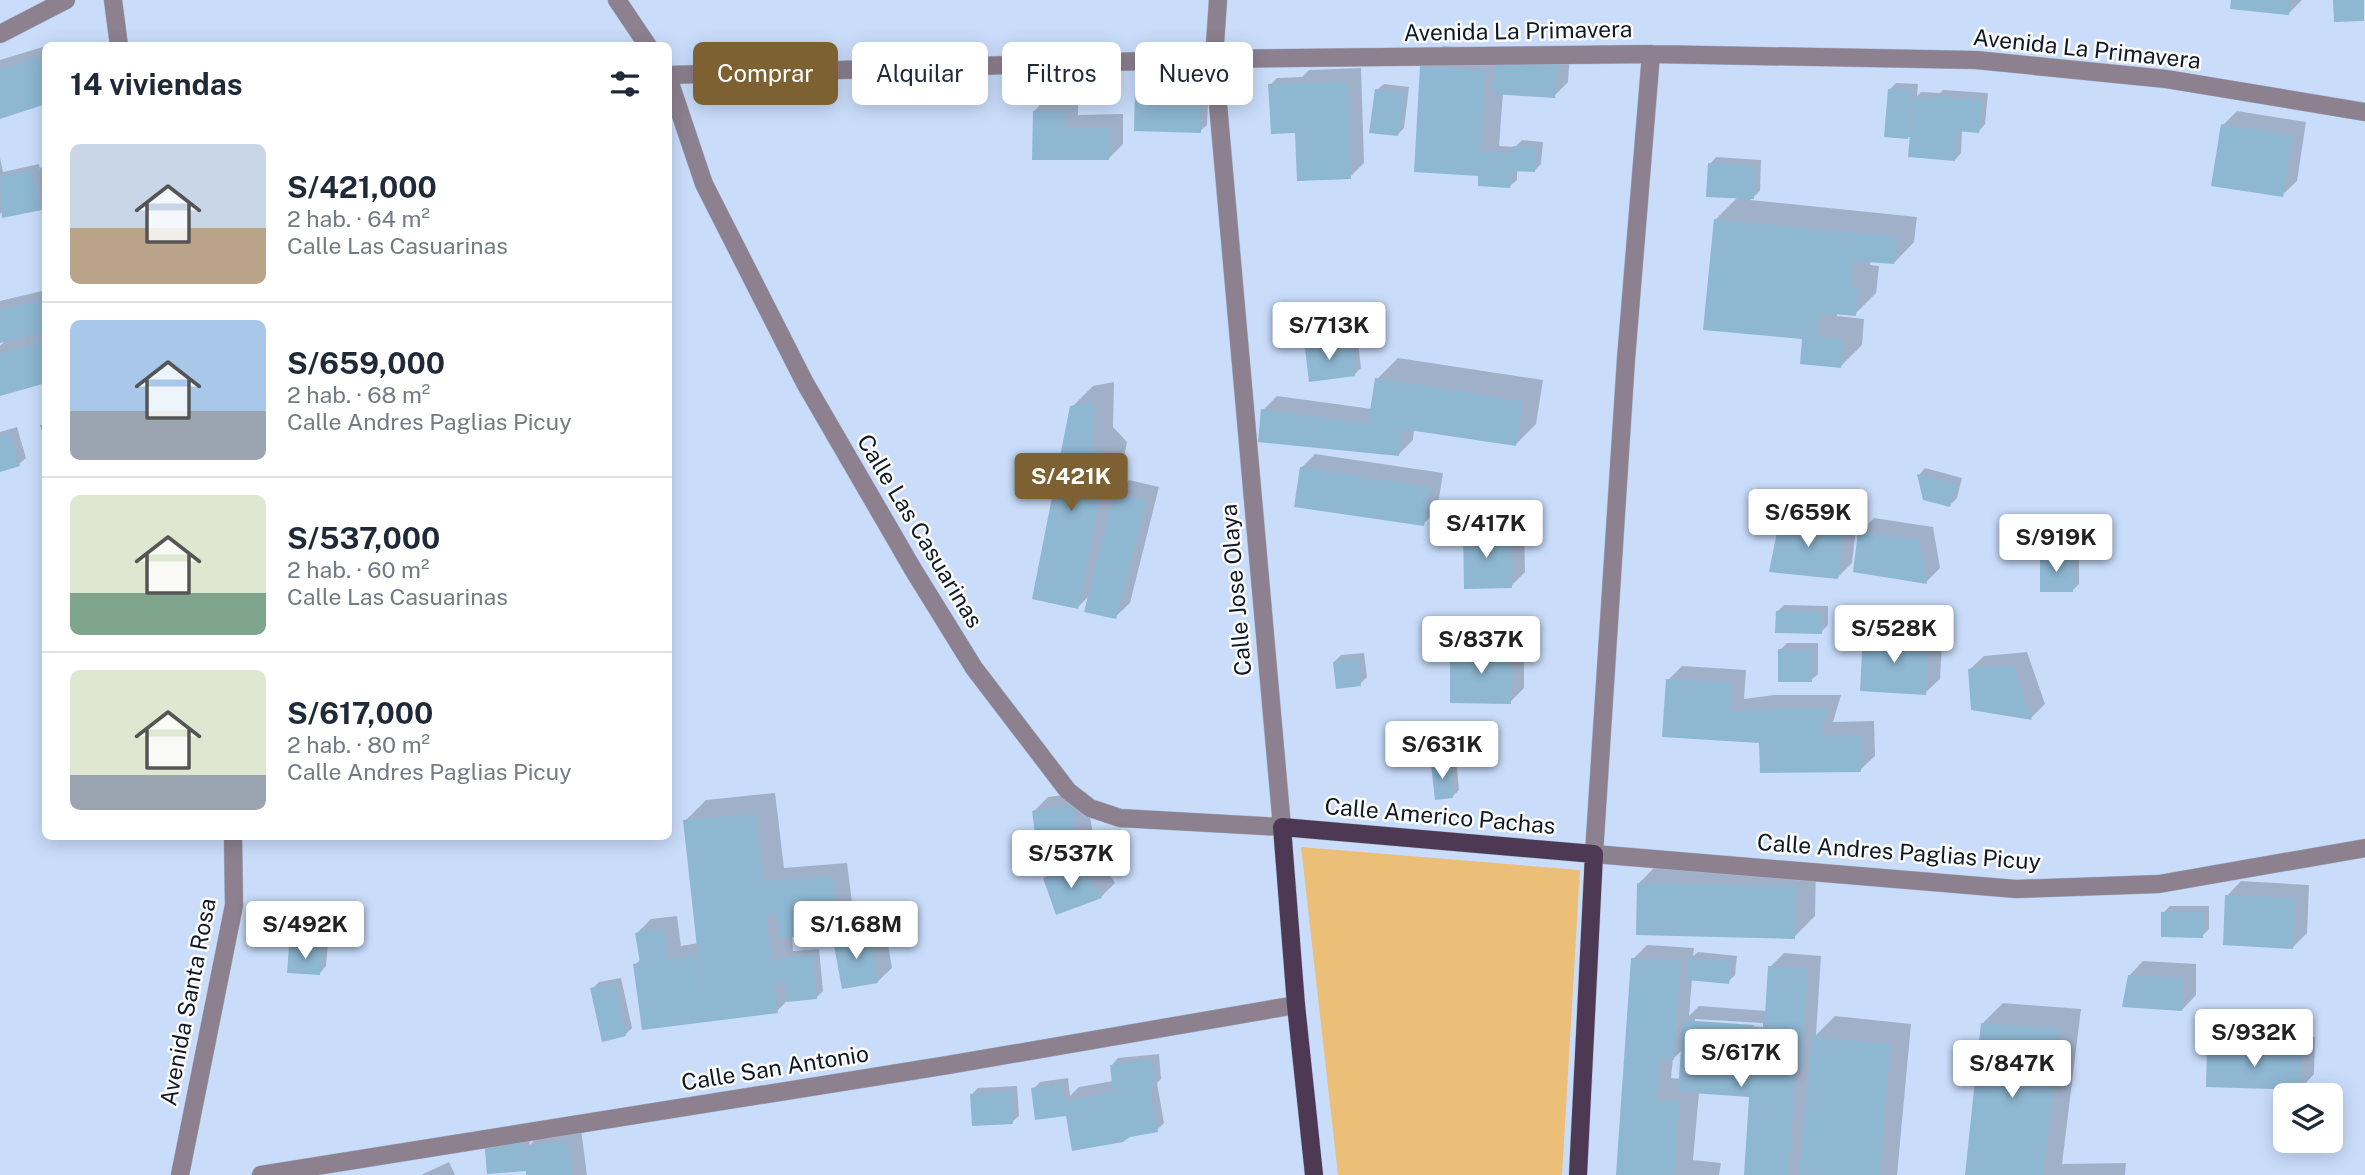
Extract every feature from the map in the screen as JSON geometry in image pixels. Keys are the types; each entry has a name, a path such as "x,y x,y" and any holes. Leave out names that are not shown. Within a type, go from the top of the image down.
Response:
{"main road":[{"name":"Calle Americo Pachas","path":"1282,827 1594,854"},
{"name":"Calle Jose Olaya","path":"1282,827 1296,1005 1314,1175"},
{"path":"1578,1175 1594,854"}],"street":[{"path":"0,34 66,0"},
{"path":"113,0 118,42"},
{"path":"617,0 645,42"},
{"name":"Calle Jose Olaya","path":"1214,42 1218,0"},
{"path":"1594,854 1626,359 1651,54"},
{"name":"Avenida La Primavera","path":"1253,58 1651,54 1976,60 2166,79 2365,112"},
{"name":"Avenida La Primavera","path":"672,76 1135,61"},
{"name":"Calle Las Casuarinas","path":"672,88 704,184 805,383 914,571 974,668 1068,790 1090,808 1120,818 1282,827"},
{"name":"Calle Jose Olaya","path":"1217,105 1282,827"},
{"name":"Avenida Santa Rosa","path":"180,1175 234,905 233,840"},
{"name":"Calle Andres Paglias Picuy","path":"1594,854 2016,889 2159,884 2365,848"},
{"name":"Calle San Antonio","path":"261,1175 948,1065 1296,1005"}],"shaded area":[{"path":"1301,847 1580,870 1562,1175 1338,1175"}],"building":[{"path":"2231,0 2290,0 2289,15 2230,9"},
{"path":"2333,0 2364,0 2364,21 2334,22"},
{"path":"38,57 42,69 42,105 0,119 0,69"},
{"path":"1496,61 1557,64 1555,98 1493,94"},
{"path":"1420,66 1485,71 1480,151 1512,153 1513,146 1537,148 1535,172 1511,171 1510,188 1478,186 1478,176 1414,172"},
{"path":"1348,82 1351,179 1297,181 1295,133 1271,134 1268,84"},
{"path":"1135,87 1135,105 1202,105 1201,133 1134,131"},
{"path":"1375,89 1404,93 1398,136 1369,133"},
{"path":"1888,89 1912,90 1908,139 1884,137"},
{"path":"1935,96 1982,100 1979,133 1956,131 1955,161 1908,157 1913,98 1936,100"},
{"path":"1033,111 1064,111 1065,128 1109,128 1109,160 1032,160"},
{"path":"2221,124 2293,136 2283,197 2211,186"},
{"path":"1708,163 1755,166 1754,199 1706,197"},
{"path":"32,170 42,210 2,218 0,177"},
{"path":"1714,219 1897,237 1894,264 1852,261 1850,286 1859,287 1856,316 1819,313 1817,336 1844,339 1841,368 1800,364 1802,339 1703,330"},
{"path":"42,300 42,333 0,343 0,310"},
{"path":"42,341 42,384 0,396 0,354"},
{"path":"1304,341 1352,348 1355,376 1309,382"},
{"path":"1375,378 1523,401 1516,446 1402,429 1399,456 1258,442 1261,409 1368,424"},
{"path":"1094,402 1092,448 1107,463 1078,609 1032,599 1070,406"},
{"path":"10,433 20,466 0,472 0,436"},
{"path":"1300,467 1430,487 1424,526 1294,507"},
{"path":"1917,474 1956,485 1950,507 1923,500"},
{"path":"1114,493 1146,501 1116,619 1084,612"},
{"path":"1780,517 1844,525 1838,579 1769,572"},
{"path":"1463,526 1510,536 1512,588 1464,589"},
{"path":"1858,531 1919,540 1927,584 1853,572"},
{"path":"2040,555 2073,555 2073,592 2040,592"},
{"path":"1776,611 1822,612 1822,634 1775,633"},
{"path":"1863,634 1929,639 1926,695 1860,691"},
{"path":"1450,648 1511,648 1511,704 1450,703"},
{"path":"1778,649 1812,650 1812,682 1778,682"},
{"path":"1358,659 1361,686 1336,689 1333,662"},
{"path":"2013,665 2032,720 1971,710 1968,669"},
{"path":"1666,679 1733,683 1730,712 1828,708 1821,735 1861,735 1861,772 1760,773 1759,743 1662,737"},
{"path":"1450,763 1453,798 1435,800 1431,764"},
{"path":"1073,805 1079,851 1038,857 1032,811"},
{"path":"755,813 763,881 833,876 840,934 780,938 778,914 766,915 772,959 813,955 817,999 787,1002 786,982 774,984 778,1013 642,1030 633,964 640,963 635,933 664,929 668,959 696,955 703,1002 683,820"},
{"path":"1081,866 1102,898 1056,915 1043,878"},
{"path":"1637,883 1796,886 1795,939 1636,935"},
{"path":"2225,895 2296,898 2293,949 2223,945"},
{"path":"2161,912 2203,912 2203,938 2161,937"},
{"path":"870,934 878,983 842,989 833,940"},
{"path":"289,947 322,948 320,975 287,973"},
{"path":"1631,958 1681,961 1674,1060 1660,1059 1657,1100 1680,1101 1674,1175 1616,1175"},
{"path":"1689,958 1731,962 1729,984 1687,980"},
{"path":"1768,966 1808,969 1802,1069 1762,1067"},
{"path":"2128,975 2183,978 2182,1011 2122,1007"},
{"path":"615,984 626,1036 602,1042 590,988"},
{"path":"1683,1020 1754,1025 1751,1072 1795,1075 1789,1175 1744,1175 1749,1097 1678,1092"},
{"path":"1981,1023 2061,1029 2043,1175 1965,1175"},
{"path":"1812,1036 1891,1044 1879,1175 1799,1175"},
{"path":"2207,1048 2302,1051 2301,1083 2273,1083 2273,1089 2206,1087"},
{"path":"1152,1059 1155,1087 1150,1088 1158,1132 1130,1137 1123,1142 1072,1151 1066,1116 1035,1120 1031,1088 1061,1084 1064,1101 1113,1092 1110,1065","holes":["1142,1088 1114,1094 1117,1107 1113,1092"]},
{"path":"1011,1091 1013,1124 972,1126 970,1094"},
{"path":"522,1136 525,1165 525,1147 568,1142 572,1175 526,1175 526,1171 487,1174 484,1140"}]}
